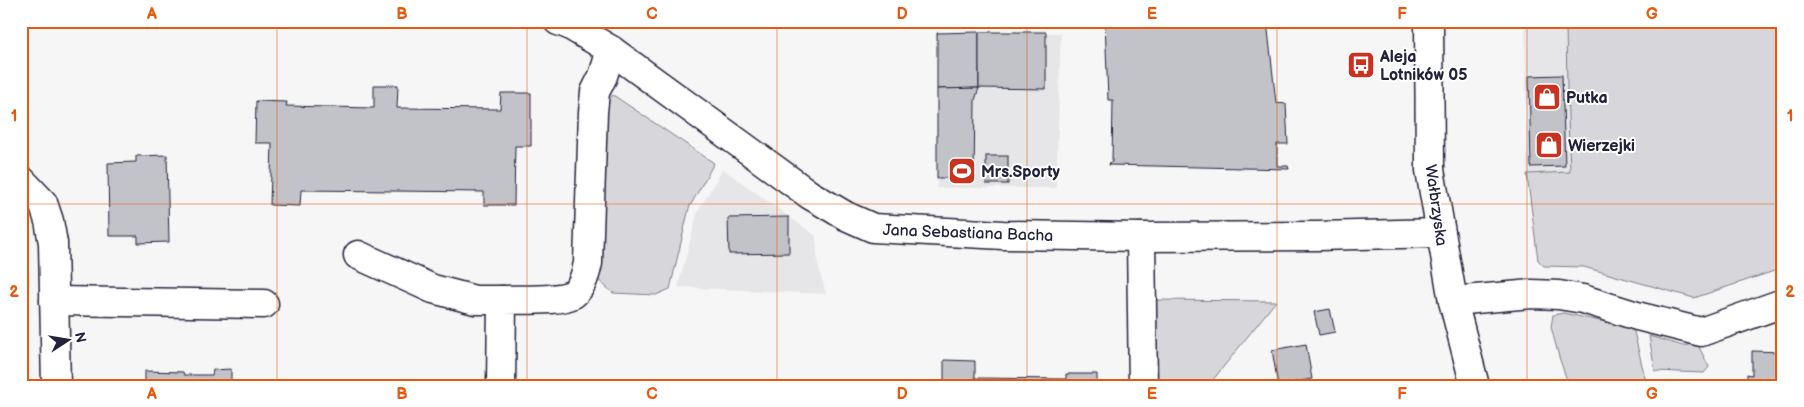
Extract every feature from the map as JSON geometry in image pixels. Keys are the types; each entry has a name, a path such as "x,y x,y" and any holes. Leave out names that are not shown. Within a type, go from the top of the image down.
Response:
{"street":[{"name":"Jana Sebastiana Bacha","path":"558,21 569,25 611,50 810,195 846,216 873,228 1003,234 1141,237 1440,233"},
{"name":"Wałbrzyska","path":"1429,21 1430,170 1453,301 1475,386"},
{"path":"358,255 433,289 475,300 564,298 575,293 586,275 588,262 595,92 603,76 611,50"},
{"path":"21,180 43,203 53,243 56,386"},
{"path":"1141,237 1143,386"},
{"path":"1453,301 1532,294 1559,296 1583,299 1637,316 1701,332 1783,303"},
{"path":"500,386 502,300"},
{"path":"54,301 264,304"}],"shaded area":[{"path":"1525,21 1566,21 1570,173 1527,174"},
{"path":"1566,21 1783,21 1783,268 1694,298 1584,267 1544,266 1538,260 1527,174 1570,172"},
{"path":"937,33 1061,33 1056,188 937,188"},
{"path":"613,95 714,163 689,208 670,289 656,295 613,293 596,278 605,104"},
{"path":"723,169 816,236 818,265 826,294 678,287 698,211"},
{"path":"1152,300 1276,301 1208,386 1154,386"},
{"path":"1563,313 1633,328 1647,386 1569,386 1551,327 1553,315"},
{"path":"1649,336 1683,346 1697,343 1709,367 1704,373 1655,371"}],"building":[{"path":"1105,21 1267,21 1276,103 1286,104 1288,144 1277,144 1277,166 1288,166 1289,169 1109,165 1112,162 1113,100 1108,100"},
{"path":"979,32 979,88 937,89 937,33"},
{"path":"979,32 1046,32 1046,89 979,88"},
{"path":"1562,75 1565,166 1531,167 1529,76"},
{"path":"374,85 398,85 397,108 500,109 501,93 531,93 531,146 515,146 514,205 484,205 484,192 301,190 300,206 270,205 272,143 255,143 256,101 287,102 286,106 374,108"},
{"path":"979,88 975,100 974,178 937,178 937,89"},
{"path":"167,155 169,242 138,243 138,236 109,236 108,163 136,162 136,156"},
{"path":"986,156 1008,156 1008,184 986,184"},
{"path":"789,217 789,253 729,254 728,218"},
{"path":"1330,309 1335,332 1319,335 1314,312"},
{"path":"1306,344 1312,379 1278,385 1272,350"},
{"path":"1752,351 1783,352 1783,386 1716,386 1716,383 1747,383 1747,374 1752,375"},
{"path":"944,360 975,361 975,378 1066,379 1066,374 1097,374 1097,386 944,386"},
{"path":"231,369 231,386 145,386 145,371 183,372 184,375 212,375 213,370"}],"place":[{"name":"Aleja Lotników 05","path":"1361,65"},
{"name":"Putka","path":"1547,97"},
{"name":"Wierzejki","path":"1549,145"},
{"name":"Mrs.Sporty","path":"962,171"}]}
